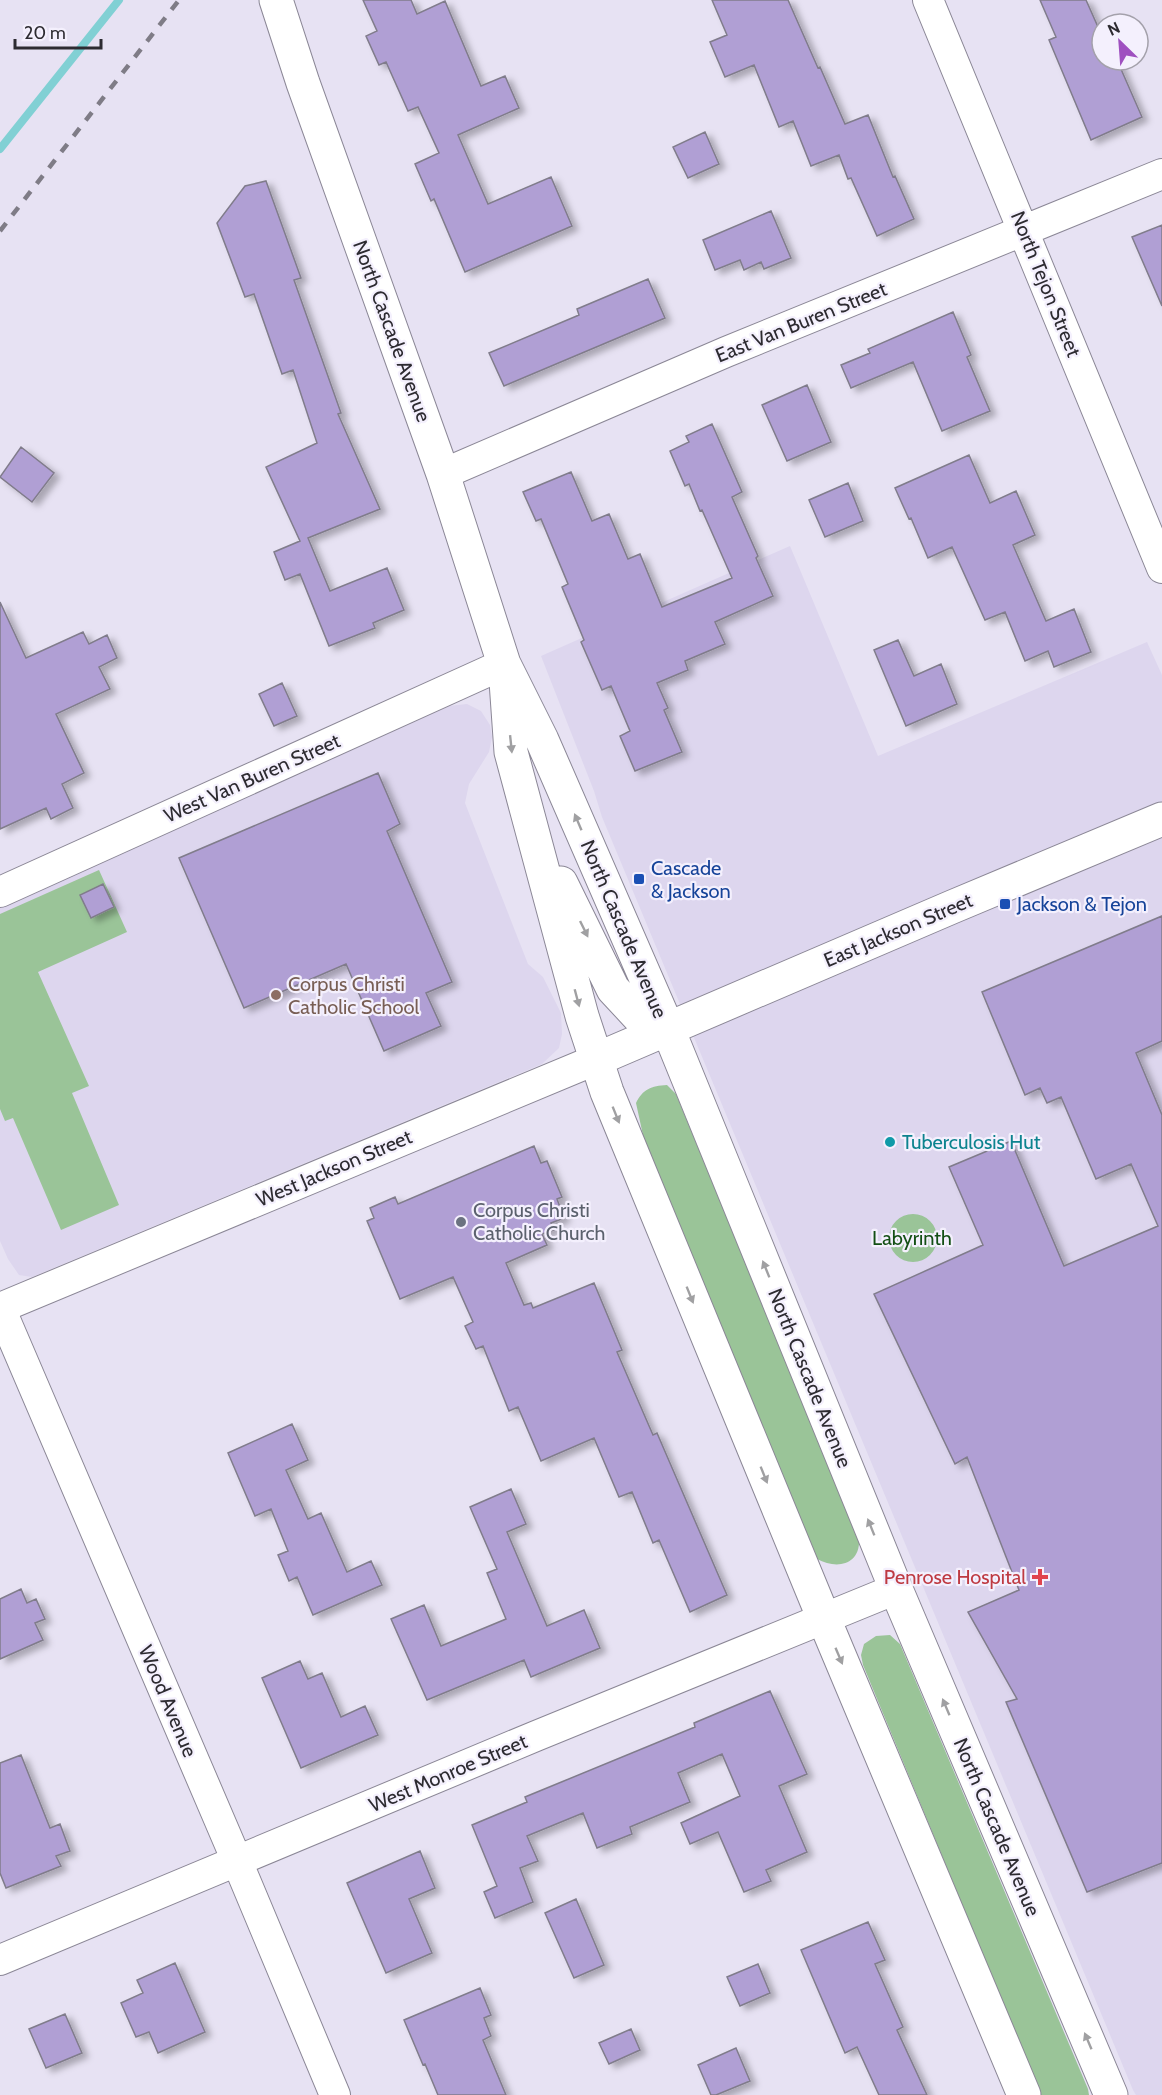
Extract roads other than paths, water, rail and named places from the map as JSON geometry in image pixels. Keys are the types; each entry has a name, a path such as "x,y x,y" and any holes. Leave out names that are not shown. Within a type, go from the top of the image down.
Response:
{"main road":[{"name":"North Cascade Avenue","path":"276,0 303,83 443,474 504,664 542,740 668,1029 896,1589 1111,2095"},
{"name":"North Cascade Avenue","path":"504,664 511,752 595,1060 824,1619 1024,2095"},
{"name":"East Jackson Street","path":"668,1029 1162,819"},
{"path":"530,820 613,989 639,1017 668,1029"},
{"name":"West Jackson Street","path":"595,1060 668,1029"}],"street":[{"name":"North Tejon Street","path":"928,0 1162,568"},
{"name":"East Van Buren Street","path":"443,474 726,352 1162,174"},
{"name":"West Van Buren Street","path":"0,892 504,664"},
{"name":"West Jackson Street","path":"0,1308 595,1060"},
{"name":"Wood Avenue","path":"0,1308 9,1356 237,1861 335,2095"},
{"name":"West Monroe Street","path":"0,1960 536,1736 896,1589"}],"waterway":[{"path":"0,149 119,0"}],"railway":[{"path":"0,231 179,0"}],"place":[{"name":"Cascade & Jackson","path":"639,879"},
{"name":"Jackson & Tejon","path":"1005,904"},
{"name":"Corpus Christi Catholic School","path":"276,995"},
{"name":"Tuberculosis Hut","path":"890,1142"},
{"name":"Corpus Christi Catholic Church","path":"461,1222"},
{"name":"Penrose Hospital","path":"1040,1577"}],"park label":[{"name":"Labyrinth","path":"912,1238"}]}
